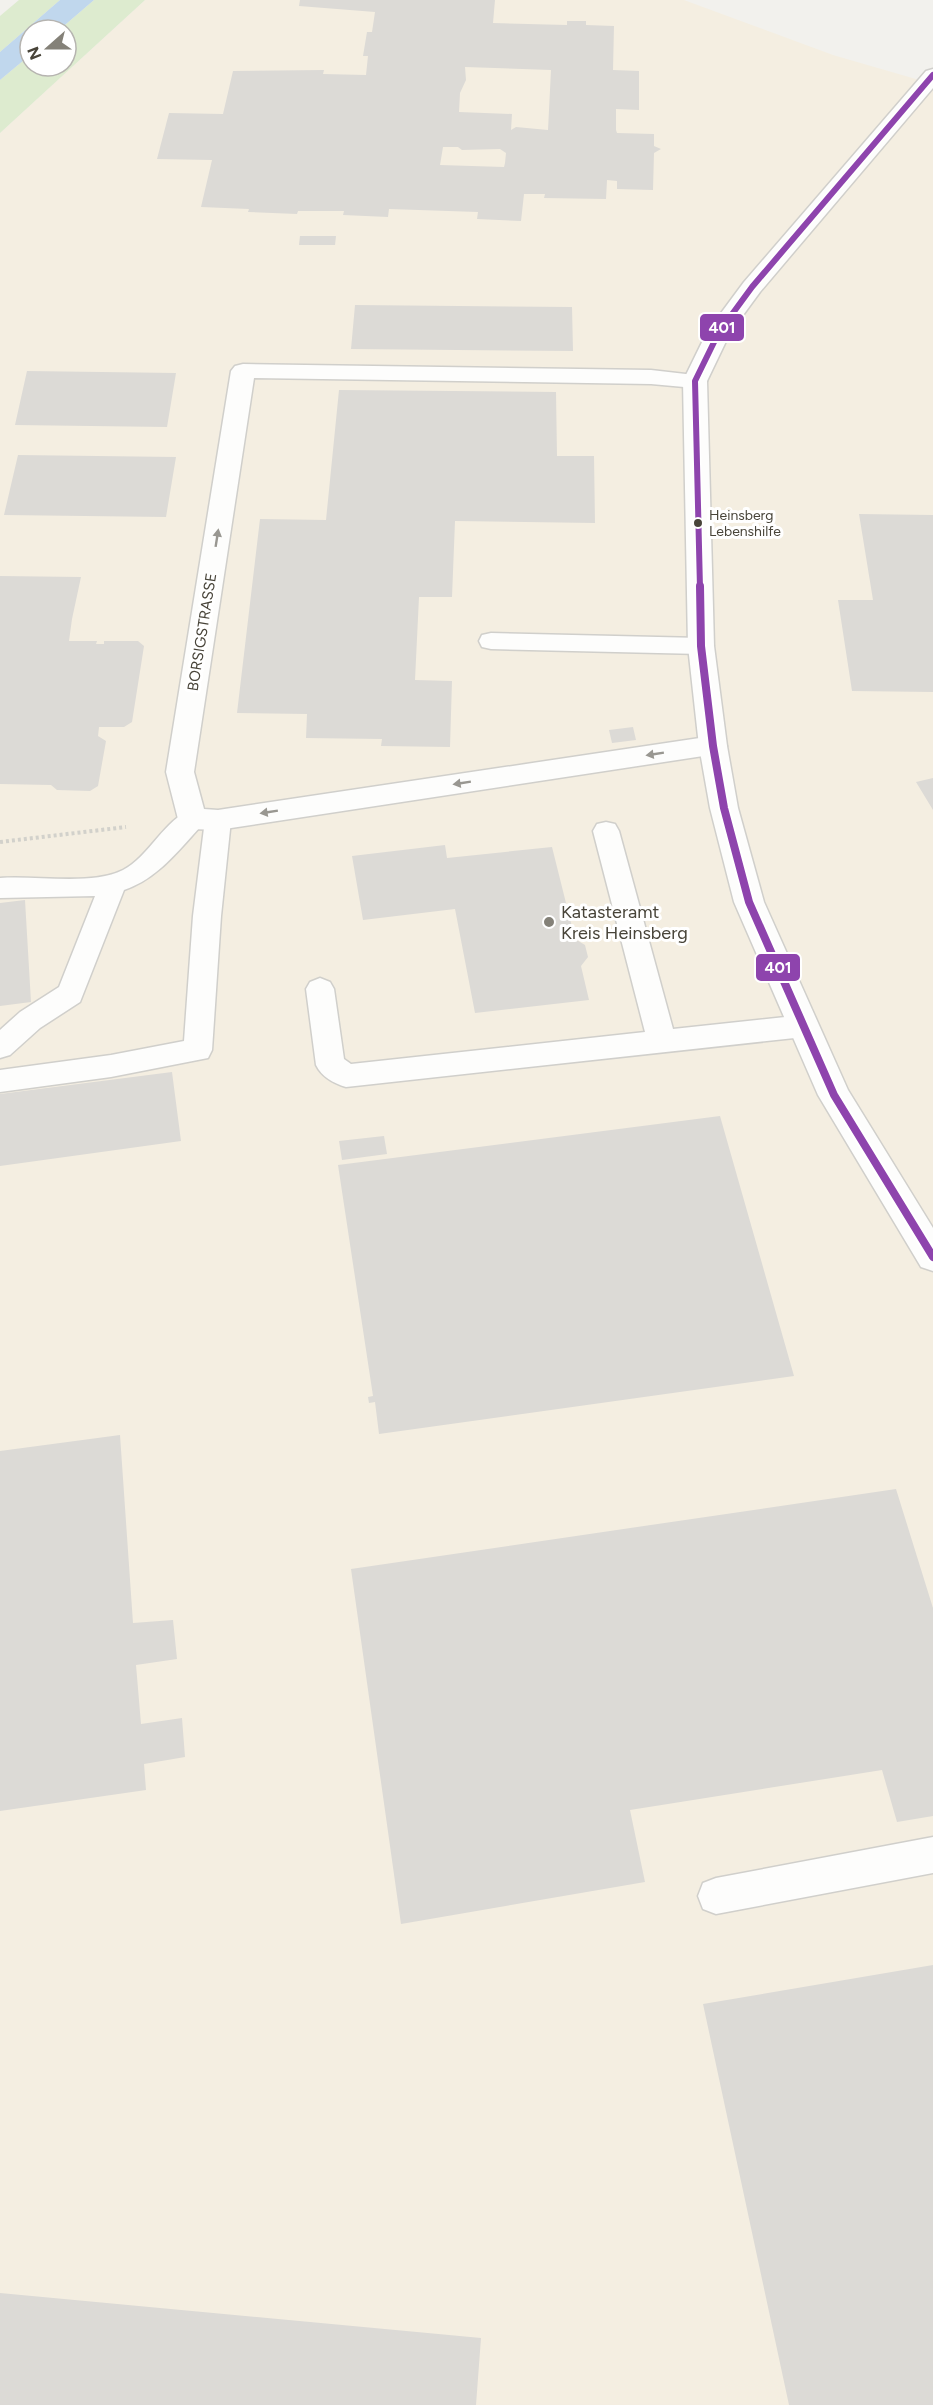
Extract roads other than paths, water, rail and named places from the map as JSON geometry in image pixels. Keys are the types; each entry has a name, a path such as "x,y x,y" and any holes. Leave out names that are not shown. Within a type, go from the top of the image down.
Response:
{"street":[{"path":"933,75 752,287 719,332 695,381 701,646 713,746 724,808 749,902 834,1095 933,1257"},
{"name":"BORSIGSTRASSE","path":"205,820 180,772 243,370 651,377 695,381"},
{"path":"205,820 713,746"}],"lane":[{"path":"491,641 701,646"},
{"path":"0,888 18,885 90,888 134,876 205,820"},
{"path":"0,1081 111,1066 198,1050 207,915 205,820"},
{"path":"606,831 663,1042"},
{"path":"0,1047 30,1020 70,994 114,882"},
{"path":"320,989 330,1065 346,1076 804,1026"},
{"path":"716,1896 933,1855"}],"water":[{"path":"60,0 94,0 73,18 39,18"},
{"path":"18,36 18,65 0,80 0,52"}],"place":[{"name":"Heinsberg Lebenshilfe","path":"698,523"},
{"name":"Katasteramt Kreis Heinsberg","path":"549,922"}]}
